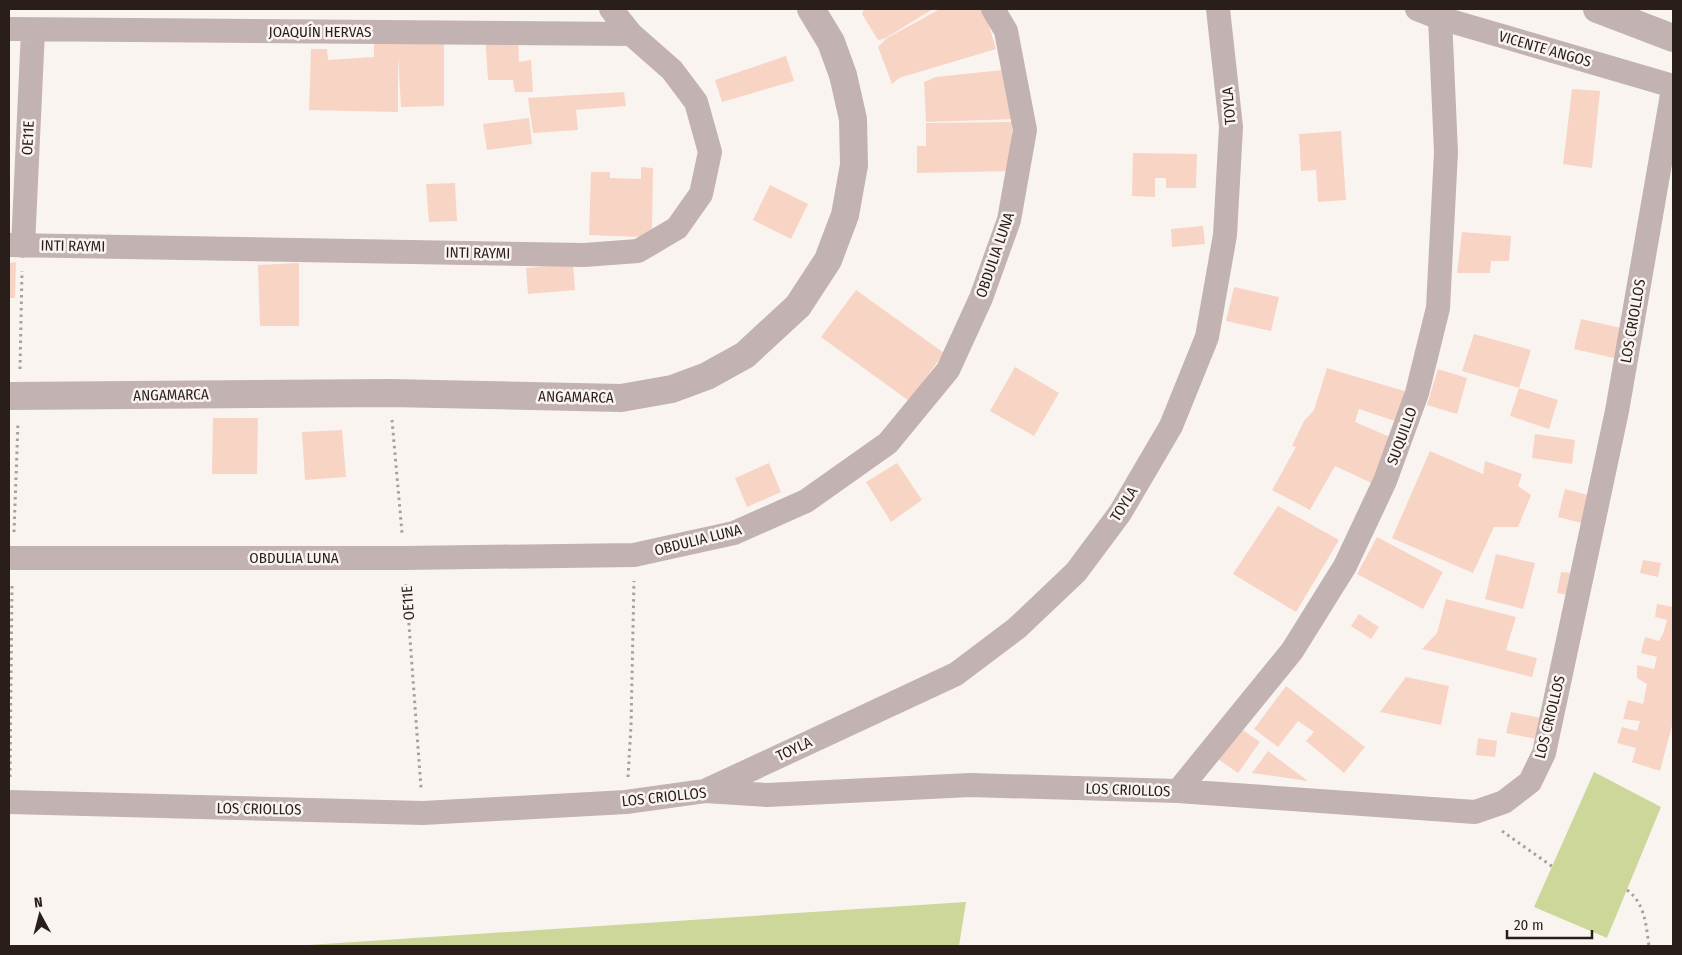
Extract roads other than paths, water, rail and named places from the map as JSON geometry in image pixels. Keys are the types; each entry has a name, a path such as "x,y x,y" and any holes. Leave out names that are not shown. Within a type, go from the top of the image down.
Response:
{"street":[{"name":"INTI RAYMI","path":"16,245 584,254 638,251 677,228 701,194 710,152 696,102 672,70 631,34 610,9"},
{"name":"ANGAMARCA","path":"14,396 390,392 621,398 672,389 707,376 745,355 798,306 828,260 845,215 854,165 853,119 843,74 831,42 812,9"},
{"name":"OBDULIA LUNA","path":"11,558 404,558 634,555 734,533 806,502 888,443 948,370 981,298 1009,220 1025,130 1006,31 993,9"},
{"name":"TOYLA","path":"705,791 956,674 1017,628 1076,572 1120,513 1171,426 1207,337 1225,235 1231,127 1218,9"},
{"name":"VICENTE ANGOS","path":"1417,9 1440,18 1673,88"},
{"path":"1598,9 1673,38"},
{"name":"SUQUILLO","path":"1178,791 1292,651 1345,566 1385,481 1417,393 1438,308 1446,152 1440,18"},
{"name":"JOAQUÍN HERVAS","path":"9,29 33,31 631,34"},
{"name":"OE11E","path":"16,245 33,31"},
{"name":"LOS CRIOLLOS","path":"10,802 423,813 626,802 705,791 767,795 970,785 1178,791 1475,812 1504,802 1530,782 1544,753 1617,411 1673,88"}]}
